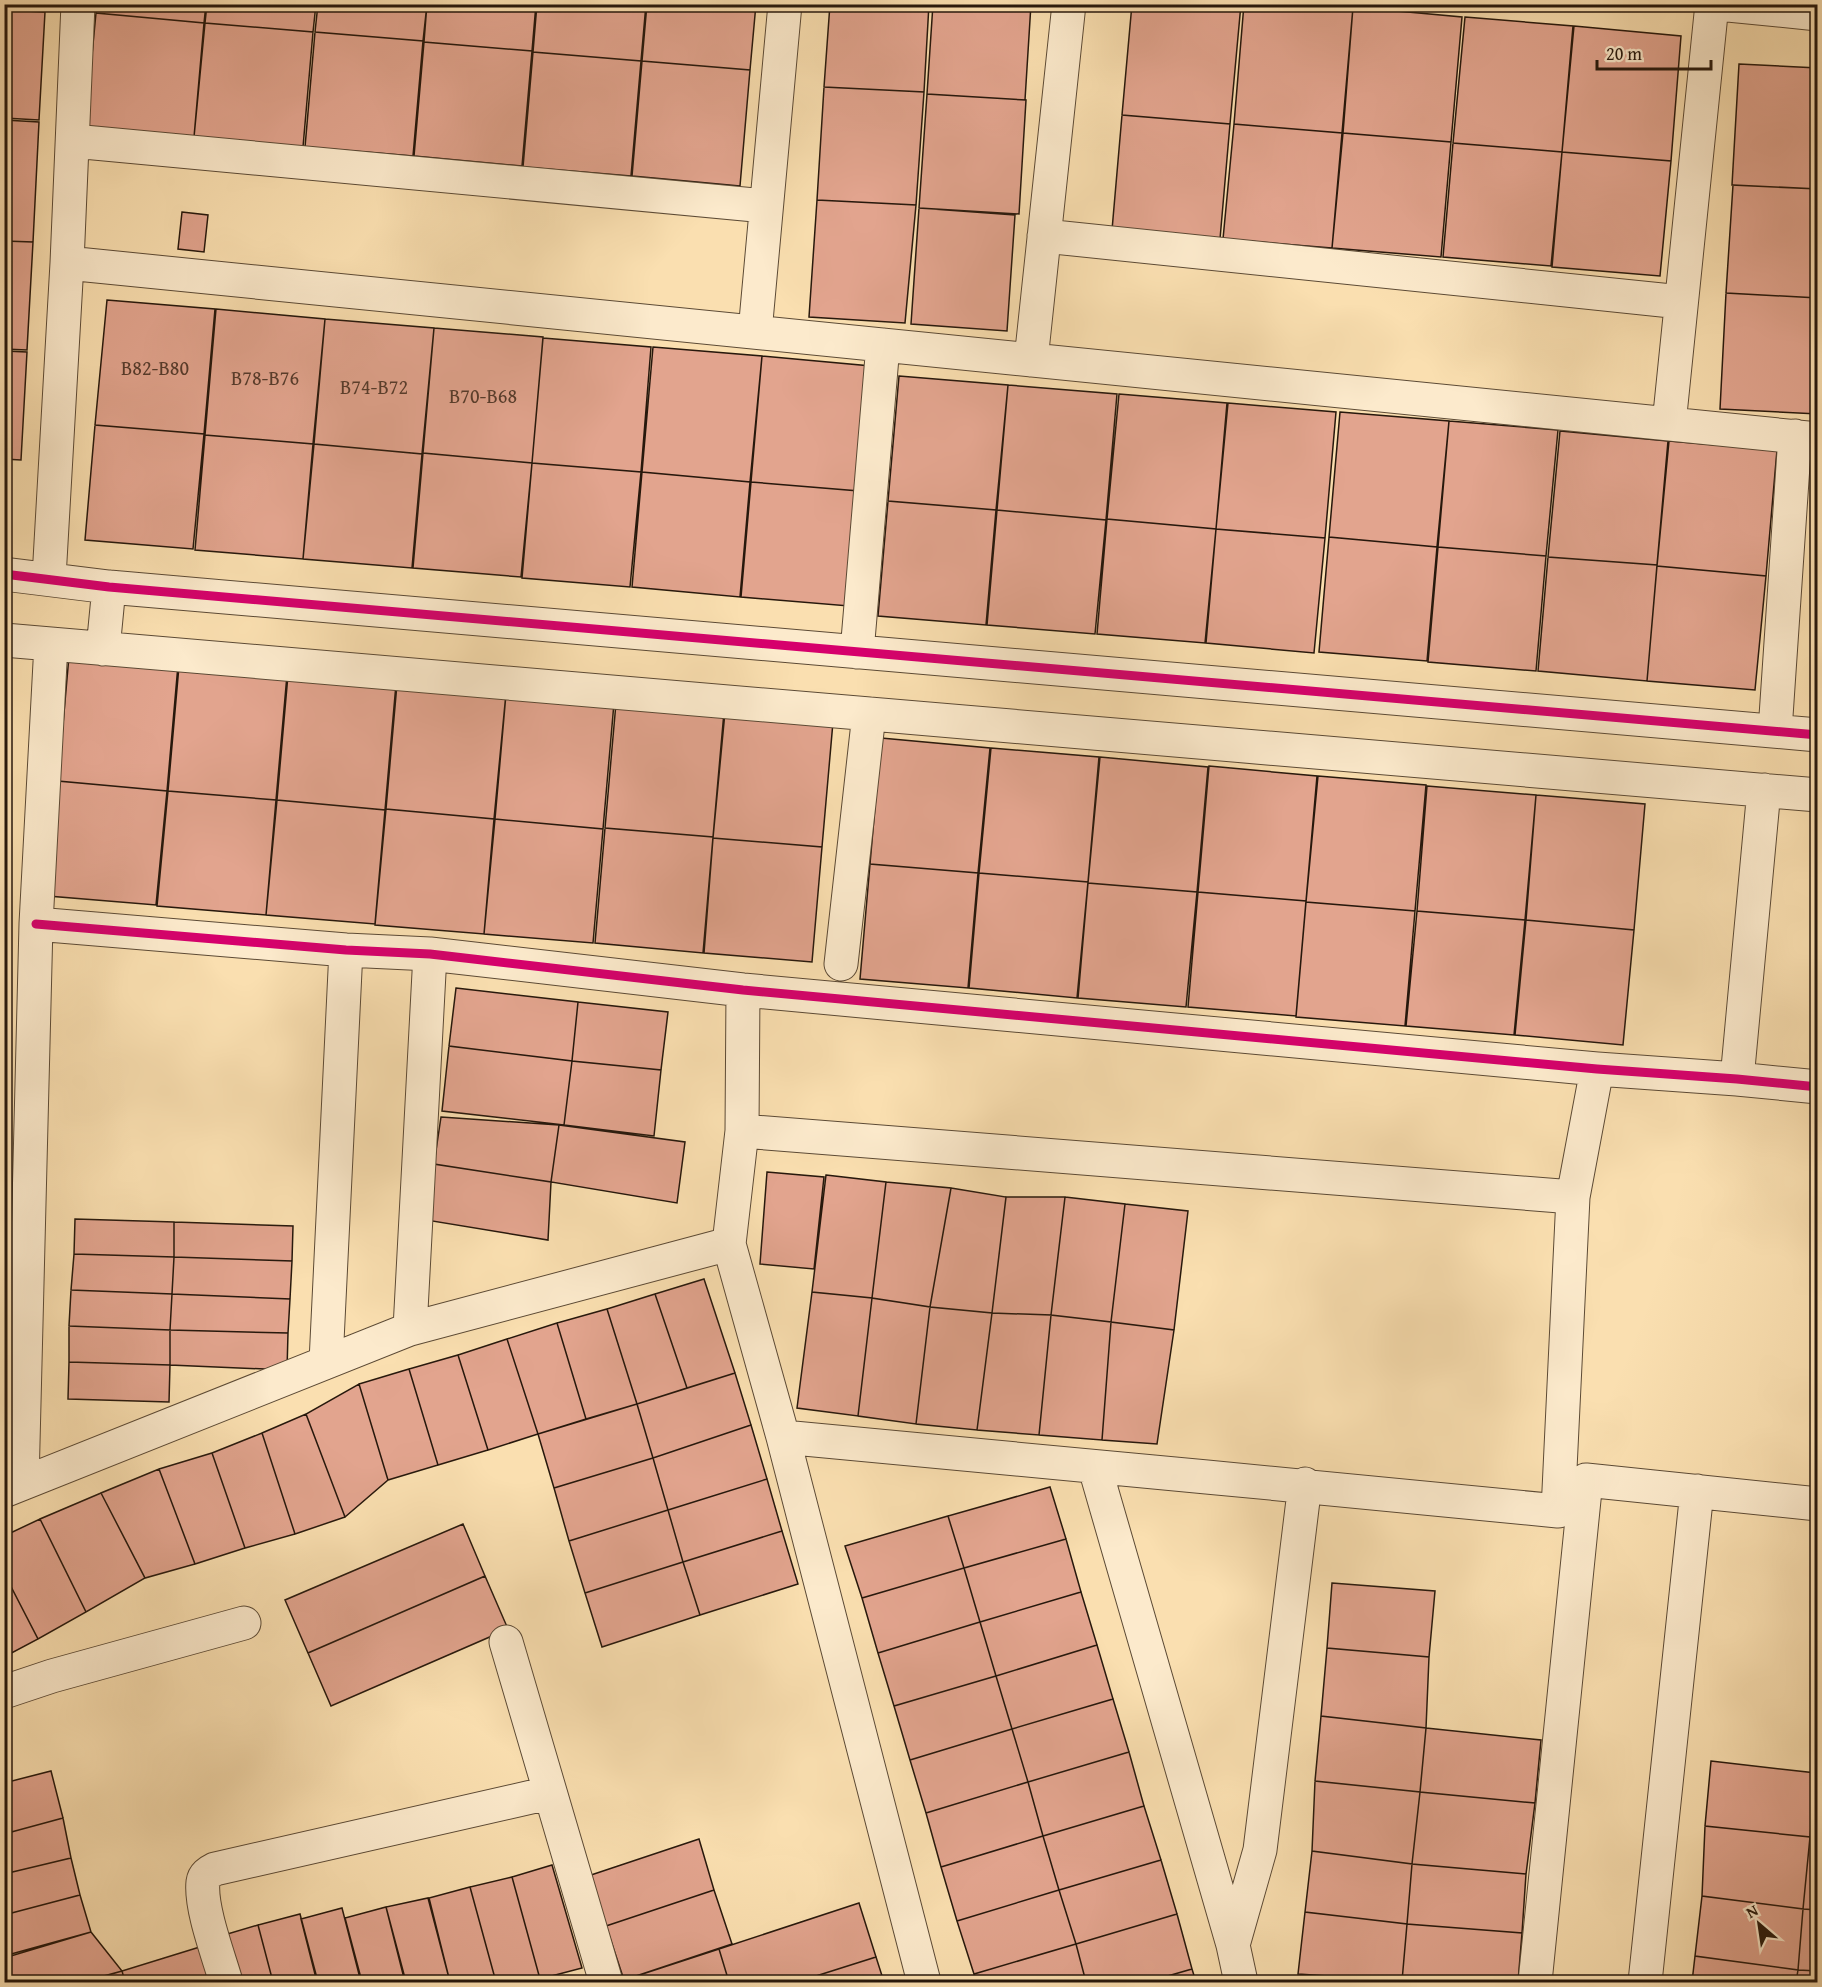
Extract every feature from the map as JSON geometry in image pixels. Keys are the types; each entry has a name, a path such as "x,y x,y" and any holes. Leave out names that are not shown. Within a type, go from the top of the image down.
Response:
{"street":[{"path":"49,578 67,263 78,4"},
{"path":"755,332 785,4"},
{"path":"1030,360 1069,4"},
{"path":"1669,424 1712,4"},
{"path":"1718,4 1818,14"},
{"path":"73,141 766,206"},
{"path":"1044,236 1681,302"},
{"path":"67,263 1806,437 1775,731"},
{"path":"857,652 883,345"},
{"path":"4,574 109,587 1818,735"},
{"path":"103,649 109,587"},
{"path":"4,640 1818,795"},
{"path":"51,644 36,924 13,1487 410,1329 729,1244"},
{"path":"841,964 869,714"},
{"path":"1737,1079 1764,790"},
{"path":"36,924 346,950 430,954 743,990 1818,1088"},
{"path":"326,1362 346,950"},
{"path":"410,1329 430,954"},
{"path":"743,990 742,1131 729,1244 783,1437 924,1983"},
{"path":"1558,1510 1573,1197 1597,1069"},
{"path":"742,1131 1573,1197"},
{"path":"783,1437 1095,1468 1305,1484 1558,1510"},
{"path":"1095,1468 1233,1945 1241,1983"},
{"path":"1558,1510 1586,1480"},
{"path":"1586,1480 1818,1504"},
{"path":"1535,1983 1586,1480"},
{"path":"1233,1945 1260,1850 1305,1484"},
{"path":"1645,1983 1697,1491"},
{"path":"4,1692 51,1676 244,1623"},
{"path":"506,1642 599,1981"},
{"path":"226,1983 206,1915 203,1882 206,1874 215,1869 549,1793"}],"building":[{"path":"4,4 45,4 45,12 4,10"},
{"path":"96,4 206,4 204,23 96,13"},
{"path":"207,4 316,4 313,32 205,23"},
{"path":"318,4 427,4 423,41 315,32"},
{"path":"427,4 536,4 532,51 424,42"},
{"path":"537,4 646,4 641,61 533,52"},
{"path":"647,4 756,4 750,70 642,61"},
{"path":"830,4 929,4 924,92 824,87"},
{"path":"933,4 1031,4 1025,100 927,94"},
{"path":"1132,4 1241,4 1230,124 1122,115"},
{"path":"1244,4 1322,4 1353,7 1342,133 1234,124"},
{"path":"1353,7 1462,17 1451,142 1343,133"},
{"path":"4,10 45,12 39,120 4,118"},
{"path":"96,13 204,23 194,137 85,128"},
{"path":"1465,17 1573,26 1562,152 1453,143"},
{"path":"205,23 313,32 303,147 194,137"},
{"path":"1574,26 1681,36 1671,161 1562,152"},
{"path":"315,32 423,41 413,156 305,147"},
{"path":"424,42 532,51 522,166 414,156"},
{"path":"533,52 641,61 631,176 523,167"},
{"path":"642,61 750,70 740,186 632,176"},
{"path":"1739,64 1818,68 1818,189 1732,185"},
{"path":"824,87 924,92 916,205 817,200"},
{"path":"927,94 1026,100 1019,214 919,208"},
{"path":"1122,115 1230,124 1220,239 1112,230"},
{"path":"4,120 39,122 33,242 4,241"},
{"path":"1234,124 1342,133 1332,248 1223,239"},
{"path":"1343,133 1451,142 1441,257 1332,248"},
{"path":"1453,143 1562,152 1551,266 1443,257"},
{"path":"1562,152 1671,161 1660,276 1552,267"},
{"path":"1733,185 1818,189 1818,298 1726,293"},
{"path":"817,200 916,205 905,323 809,317"},
{"path":"919,208 1015,215 1007,331 911,324"},
{"path":"182,212 208,215 204,252 178,249"},
{"path":"4,241 33,242 27,350 4,349"},
{"path":"1726,293 1818,298 1818,414 1720,409"},
{"path":"107,300 215,309 204,434 95,425"},
{"path":"216,309 325,319 313,444 205,435"},
{"path":"325,319 434,328 422,454 314,444"},
{"path":"434,328 543,337 532,463 423,453"},
{"path":"543,338 651,347 641,472 532,463"},
{"path":"653,347 762,356 750,482 642,472"},
{"path":"4,351 27,352 21,460 4,459"},
{"path":"762,356 871,366 859,491 751,482"},
{"path":"899,376 1008,385 996,510 888,501"},
{"path":"1008,385 1117,394 1106,520 997,510"},
{"path":"1119,394 1227,403 1216,529 1107,519"},
{"path":"1228,403 1336,412 1325,538 1216,529"},
{"path":"1340,412 1449,421 1437,547 1329,537"},
{"path":"1449,421 1558,430 1546,556 1438,547"},
{"path":"95,425 204,434 193,549 85,540"},
{"path":"1560,431 1668,441 1657,565 1548,557"},
{"path":"205,435 313,444 303,559 195,550"},
{"path":"1669,441 1777,450 1766,576 1657,566"},
{"path":"314,444 422,454 412,568 303,559"},
{"path":"423,453 532,463 521,577 413,568"},
{"path":"532,463 641,472 630,587 522,578"},
{"path":"642,472 750,482 740,597 632,587"},
{"path":"751,482 859,491 849,606 741,597"},
{"path":"888,501 996,510 986,625 878,616"},
{"path":"997,510 1106,520 1095,634 987,625"},
{"path":"1107,519 1216,529 1205,643 1097,634"},
{"path":"1216,529 1325,538 1314,653 1206,643"},
{"path":"1329,537 1437,547 1427,661 1319,652"},
{"path":"1438,547 1546,556 1536,671 1428,662"},
{"path":"1548,557 1657,565 1647,681 1538,671"},
{"path":"1657,566 1766,576 1755,690 1647,681"},
{"path":"69,656 178,665 167,791 58,781"},
{"path":"179,666 287,675 276,800 168,791"},
{"path":"288,675 396,684 385,810 277,800"},
{"path":"397,684 506,693 494,819 386,809"},
{"path":"506,694 614,703 603,829 495,819"},
{"path":"616,703 724,712 713,837 605,828"},
{"path":"725,712 833,722 822,847 713,838"},
{"path":"881,738 990,748 978,873 870,864"},
{"path":"991,748 1099,757 1088,882 979,873"},
{"path":"1100,757 1208,767 1197,892 1088,883"},
{"path":"1209,766 1317,776 1306,901 1198,892"},
{"path":"1318,776 1426,785 1415,911 1306,902"},
{"path":"58,781 167,791 156,905 48,896"},
{"path":"1427,786 1536,795 1525,920 1417,911"},
{"path":"168,791 276,800 266,915 157,906"},
{"path":"1536,795 1645,804 1634,930 1526,920"},
{"path":"277,800 385,810 375,924 266,915"},
{"path":"386,809 494,819 484,934 375,925"},
{"path":"495,819 603,829 593,943 484,934"},
{"path":"605,828 713,837 703,953 595,943"},
{"path":"713,838 822,847 812,962 704,953"},
{"path":"870,864 978,873 968,988 860,979"},
{"path":"979,873 1088,882 1077,998 969,988"},
{"path":"1088,883 1197,892 1186,1007 1078,998"},
{"path":"1198,892 1306,901 1296,1016 1188,1007"},
{"path":"1306,902 1415,911 1405,1026 1296,1017"},
{"path":"1417,911 1525,920 1514,1035 1406,1026"},
{"path":"1526,920 1634,930 1623,1045 1515,1035"},
{"path":"456,988 578,1002 572,1061 449,1046"},
{"path":"578,1002 668,1012 661,1070 572,1061"},
{"path":"449,1046 572,1061 564,1125 442,1111"},
{"path":"572,1061 661,1070 654,1136 564,1125"},
{"path":"441,1117 559,1125 551,1182 434,1164"},
{"path":"559,1125 685,1142 677,1203 551,1182"},
{"path":"434,1164 551,1182 548,1240 426,1220"},
{"path":"767,1172 824,1177 814,1269 760,1264"},
{"path":"826,1175 886,1182 872,1298 812,1292"},
{"path":"886,1182 951,1188 930,1307 872,1298"},
{"path":"951,1188 1006,1197 992,1313 930,1307"},
{"path":"1006,1197 1065,1197 1051,1315 992,1313"},
{"path":"1065,1197 1125,1204 1111,1322 1051,1315"},
{"path":"1125,1204 1188,1211 1174,1330 1111,1322"},
{"path":"75,1219 174,1222 174,1257 74,1254"},
{"path":"174,1222 293,1226 292,1261 174,1257"},
{"path":"74,1254 174,1257 172,1294 71,1290"},
{"path":"174,1257 292,1261 290,1299 172,1294"},
{"path":"704,1279 735,1373 687,1388 655,1294"},
{"path":"71,1290 172,1294 170,1330 69,1326"},
{"path":"812,1292 872,1298 858,1416 797,1408"},
{"path":"172,1294 290,1299 288,1333 170,1330"},
{"path":"655,1294 687,1388 637,1404 607,1309"},
{"path":"872,1298 930,1307 916,1424 858,1416"},
{"path":"930,1307 992,1313 977,1430 916,1424"},
{"path":"607,1309 637,1404 586,1419 557,1323"},
{"path":"992,1313 1051,1315 1039,1435 977,1430"},
{"path":"1051,1315 1111,1322 1102,1440 1039,1435"},
{"path":"1111,1322 1174,1330 1157,1444 1102,1440"},
{"path":"557,1323 586,1419 538,1434 507,1339"},
{"path":"69,1326 170,1330 170,1365 69,1362"},
{"path":"170,1330 288,1333 287,1370 170,1365"},
{"path":"507,1339 538,1434 488,1450 458,1355"},
{"path":"458,1355 488,1450 438,1465 409,1369"},
{"path":"69,1362 170,1365 169,1402 68,1399"},
{"path":"409,1369 438,1465 388,1480 359,1384"},
{"path":"735,1373 751,1425 653,1458 637,1404"},
{"path":"359,1384 388,1480 345,1517 306,1414"},
{"path":"637,1404 653,1458 554,1488 538,1434"},
{"path":"306,1414 345,1517 295,1534 262,1433"},
{"path":"751,1425 767,1479 668,1510 653,1458"},
{"path":"262,1433 295,1534 245,1548 212,1453"},
{"path":"212,1453 245,1548 195,1564 159,1469"},
{"path":"653,1458 668,1510 569,1541 554,1488"},
{"path":"159,1469 195,1564 145,1578 101,1493"},
{"path":"767,1479 782,1531 683,1562 668,1510"},
{"path":"1050,1487 1066,1539 964,1568 948,1516"},
{"path":"101,1493 145,1578 86,1612 40,1519"},
{"path":"668,1510 683,1562 585,1593 569,1541"},
{"path":"948,1516 964,1568 862,1598 845,1546"},
{"path":"40,1519 86,1612 38,1639 4,1573 4,1536"},
{"path":"463,1524 485,1576 308,1653 285,1600"},
{"path":"782,1531 798,1584 700,1615 683,1562"},
{"path":"1066,1539 1081,1592 980,1622 964,1568"},
{"path":"683,1562 700,1615 602,1647 585,1593"},
{"path":"964,1568 980,1622 878,1653 862,1598"},
{"path":"4,1573 38,1639 4,1657"},
{"path":"485,1576 508,1629 331,1706 308,1653"},
{"path":"1332,1583 1435,1591 1429,1657 1327,1648"},
{"path":"1081,1592 1097,1645 996,1676 980,1622"},
{"path":"980,1622 996,1676 894,1706 878,1653"},
{"path":"1097,1645 1113,1699 1012,1729 996,1676"},
{"path":"1327,1648 1429,1657 1426,1728 1321,1716"},
{"path":"996,1676 1012,1729 910,1760 894,1706"},
{"path":"1113,1699 1129,1752 1028,1782 1012,1729"},
{"path":"1321,1716 1426,1728 1420,1792 1315,1781"},
{"path":"1426,1728 1541,1740 1535,1803 1420,1792"},
{"path":"1012,1729 1028,1782 926,1813 910,1760"},
{"path":"1129,1752 1144,1806 1043,1836 1028,1782"},
{"path":"1711,1761 1816,1773 1810,1837 1705,1826"},
{"path":"51,1771 63,1818 4,1834 4,1783"},
{"path":"1816,1773 1818,1774 1818,1838 1810,1837"},
{"path":"1315,1781 1420,1792 1412,1864 1312,1851"},
{"path":"1028,1782 1043,1836 941,1867 926,1813"},
{"path":"1420,1792 1535,1803 1526,1874 1412,1864"},
{"path":"1144,1806 1161,1860 1059,1890 1043,1836"},
{"path":"63,1818 71,1858 4,1874 4,1834"},
{"path":"1705,1826 1810,1837 1803,1909 1702,1896"},
{"path":"1043,1836 1059,1890 957,1921 941,1867"},
{"path":"1810,1837 1818,1838 1818,1910 1803,1909"},
{"path":"699,1839 714,1890 606,1926 591,1875"},
{"path":"1312,1851 1412,1864 1407,1924 1305,1912"},
{"path":"71,1858 80,1895 4,1915 4,1874"},
{"path":"1161,1860 1177,1914 1076,1944 1059,1890"},
{"path":"1412,1864 1526,1874 1522,1933 1407,1924"},
{"path":"552,1865 582,1968 540,1979 512,1877"},
{"path":"512,1877 540,1979 528,1982 496,1982 470,1887"},
{"path":"470,1887 496,1982 450,1982 429,1898"},
{"path":"714,1890 732,1944 624,1980 606,1926"},
{"path":"1059,1890 1076,1944 974,1974 957,1921"},
{"path":"80,1895 91,1932 4,1956 4,1915"},
{"path":"1702,1896 1803,1909 1798,1970 1695,1956"},
{"path":"428,1898 450,1982 406,1982 386,1907"},
{"path":"859,1903 876,1957 797,1982 729,1982 719,1949"},
{"path":"386,1907 405,1982 362,1982 345,1918"},
{"path":"342,1908 361,1982 317,1982 301,1919"},
{"path":"1803,1909 1818,1910 1818,1971 1798,1970"},
{"path":"1305,1912 1407,1924 1402,1981 1298,1974"},
{"path":"300,1914 318,1982 273,1982 258,1925"},
{"path":"1177,1914 1192,1969 1147,1982 1086,1982 1076,1944"},
{"path":"1407,1924 1522,1933 1518,1982 1402,1981"},
{"path":"258,1925 273,1982 237,1982 224,1935"},
{"path":"91,1932 122,1971 82,1982 5,1982 4,1958"},
{"path":"1076,1944 1086,1982 976,1982 974,1974"},
{"path":"203,1946 212,1982 125,1982 122,1971"},
{"path":"719,1949 729,1982 618,1982"},
{"path":"1695,1956 1798,1970 1796,1982 1692,1982"},
{"path":"876,1957 884,1982 797,1982"},
{"path":"1192,1969 1196,1982 1147,1982"},
{"path":"1798,1970 1818,1971 1818,1982 1796,1982"},
{"path":"122,1971 125,1982 84,1982"}],"cycle path":[{"path":"4,574 109,587 1818,735"},
{"path":"36,924 346,950 430,954 743,990 1597,1069 1818,1087"}]}
